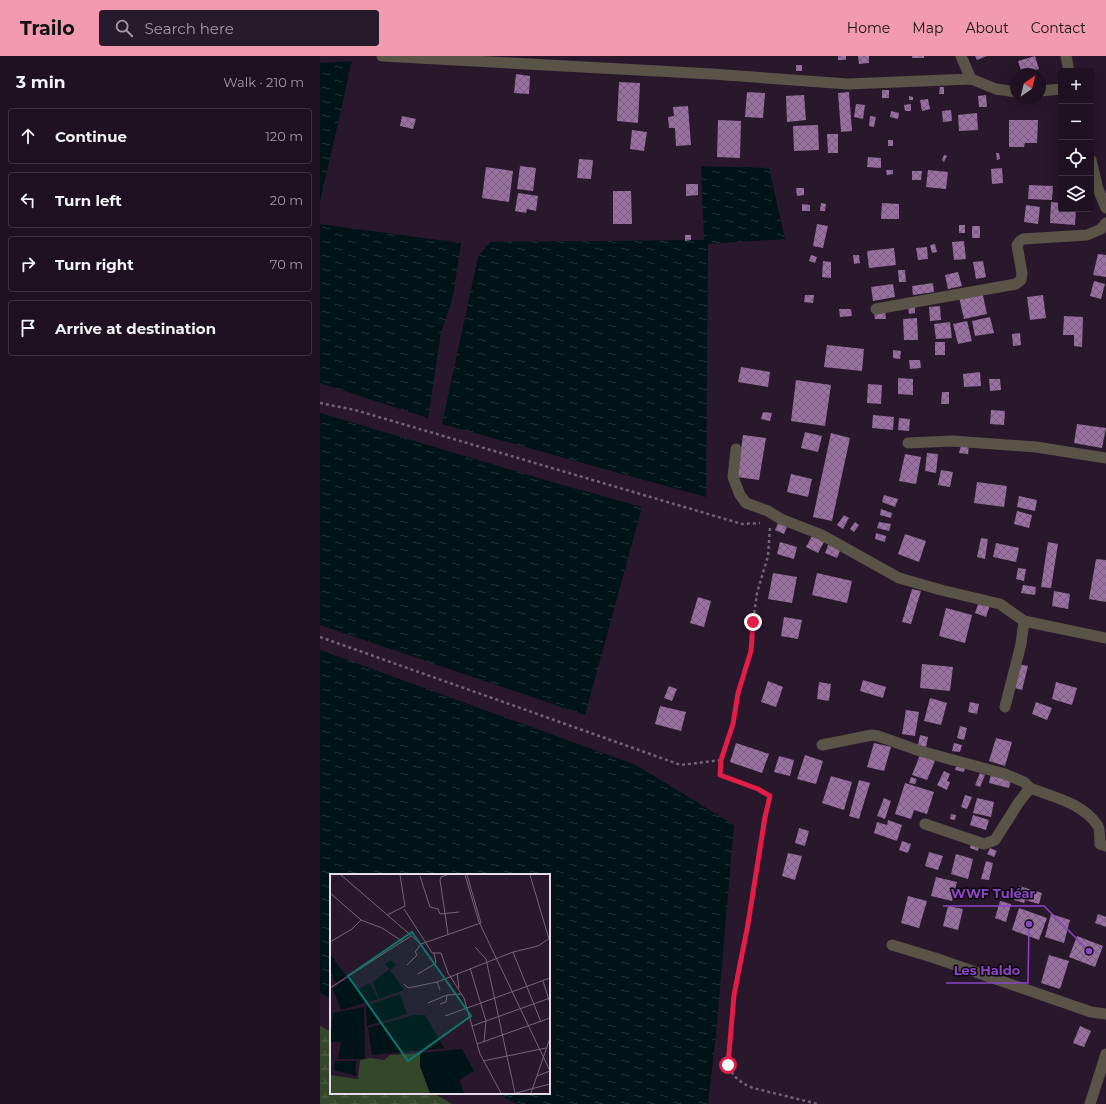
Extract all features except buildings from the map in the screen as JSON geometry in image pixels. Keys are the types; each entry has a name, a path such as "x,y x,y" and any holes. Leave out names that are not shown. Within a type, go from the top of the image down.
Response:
{"street":[{"path":"382,56 712,74 848,84 971,78 996,89 1010,91"},
{"path":"961,56 971,78"},
{"path":"1066,56 1068,68"},
{"path":"1046,90 1058,89"},
{"path":"1094,172 1098,189 1106,208"},
{"path":"876,309 1016,284 1021,280 1022,273 1017,245 1020,241 1087,235 1100,229 1106,222"},
{"path":"908,443 954,441 1036,447 1106,458"},
{"path":"736,449 733,477 740,495 746,503 822,535 899,578 1000,604 1024,621 1106,638"},
{"path":"1005,707 1021,644 1024,621"},
{"path":"822,745 872,735 920,751 1005,774 1024,782 1030,788 1065,801 1084,811 1098,827 1100,844 1106,846"},
{"path":"925,824 984,844 995,840 1019,802 1030,788"},
{"path":"892,945 935,958 1091,1012 1106,1014"},
{"path":"1090,1104 1106,1054"}],"path":[{"path":"320,403 355,410 742,524 763,523"},
{"path":"770,533 768,556 757,593 751,651 738,693 733,724 721,760 720,775 758,789 770,796 734,995 728,1065 734,1076 744,1084 753,1088 818,1104"},
{"path":"320,637 680,765 721,760"}],"green space":[{"path":"320,1026 330,1031 330,1094 435,1094 452,1104 320,1104"}],"water":[{"path":"352,61 320,202 320,63"},
{"path":"701,166 769,168 785,239 708,244 706,497 442,424 478,257 490,242 704,240"},
{"path":"320,224 461,243 453,297 441,333 428,418 320,383"},
{"path":"320,413 552,482 642,507 585,715 320,625"},
{"path":"320,650 636,765 734,825 716,1034 708,1104 517,1104 499,1094 550,1094 550,874 330,874 330,998 320,993"}],"place":[{"name":"Les Haldo","path":"1029,924"},
{"name":"WWF Tuléar","path":"1089,951"}],"route":[{"path":"728,1065 734,995 770,796 758,789 720,775 721,760 733,724 738,693 751,651 753,622"}]}
